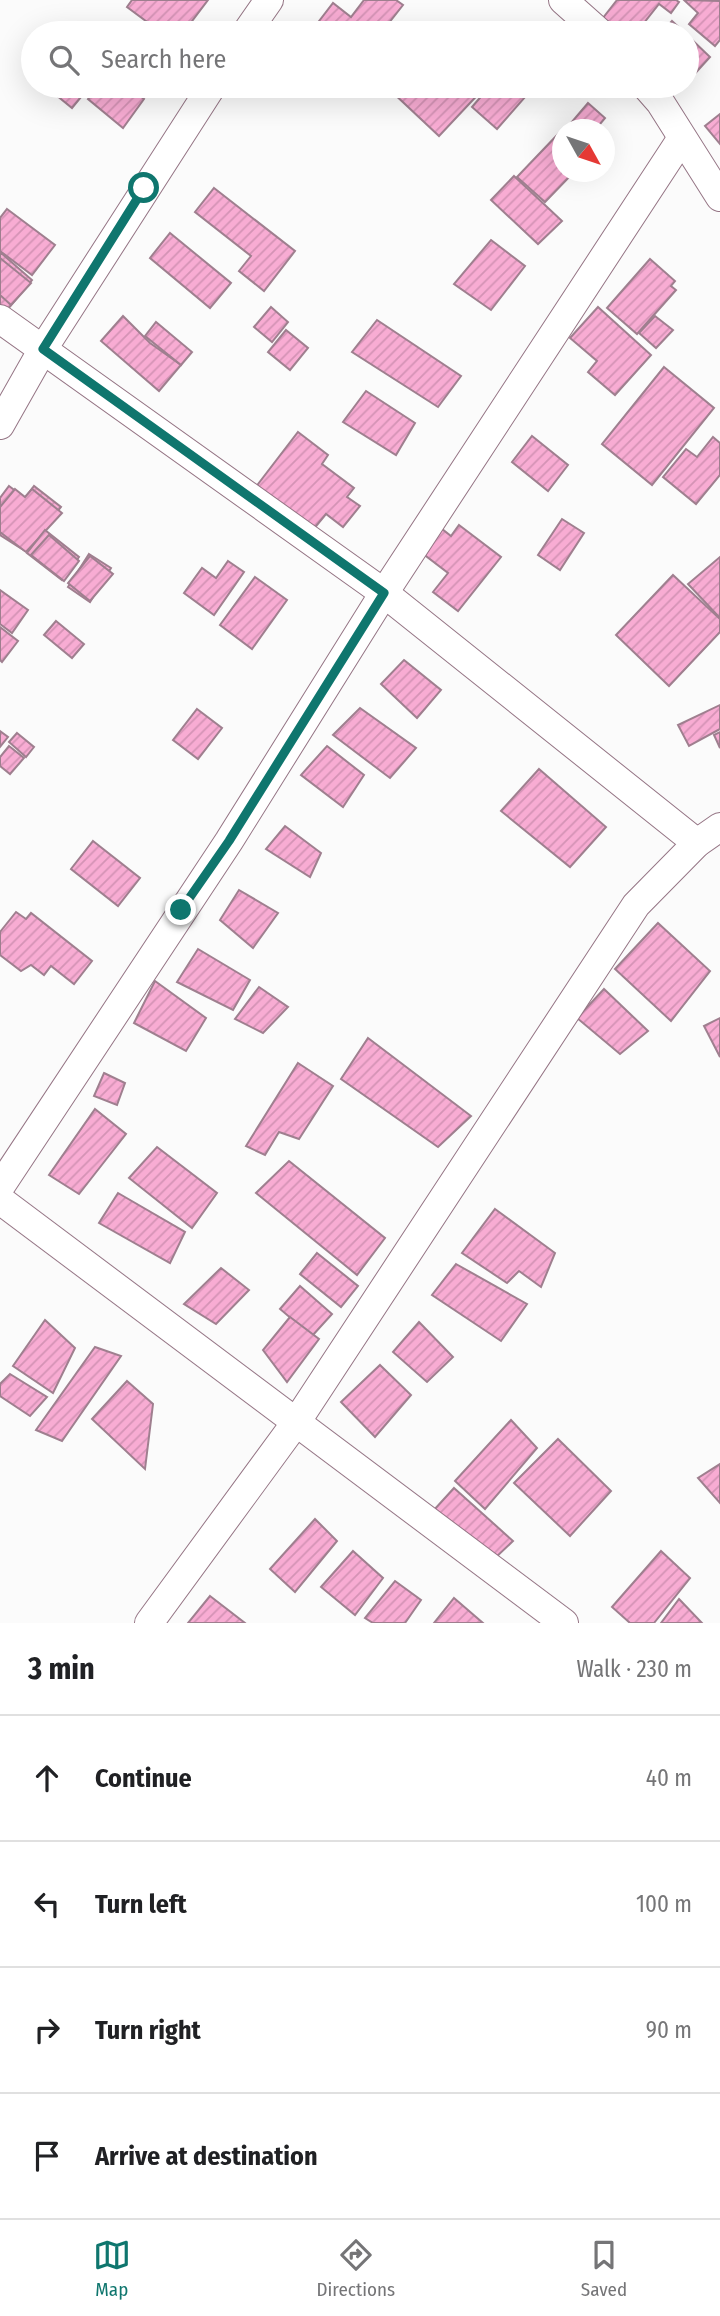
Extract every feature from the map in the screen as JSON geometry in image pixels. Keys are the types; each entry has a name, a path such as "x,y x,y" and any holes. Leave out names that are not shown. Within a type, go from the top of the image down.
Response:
{"street":[{"path":"255,21 270,0"},
{"path":"563,0 587,21"},
{"path":"0,425 43,349 204,98"},
{"path":"654,98 720,197"},
{"path":"0,1187 229,841 384,593 682,138"},
{"path":"0,319 384,593 697,843"},
{"path":"149,1623 297,1422 636,905 697,843 720,827"},
{"path":"0,1200 564,1623"}],"building":[{"path":"132,0 208,0 192,21 146,21 127,7"},
{"path":"364,0 396,0 403,5 390,21 319,21 333,3 351,17"},
{"path":"617,0 679,2 671,13 659,4 646,21 601,21"},
{"path":"684,0 720,1 720,40 715,46 699,32 699,21 691,21 698,13"},
{"path":"699,46 710,57 699,69"},
{"path":"60,98 80,98 72,108"},
{"path":"143,98 144,99 123,128 88,99"},
{"path":"399,98 475,98 439,136"},
{"path":"480,98 524,98 497,129 472,107"},
{"path":"588,103 605,118 604,119 574,119"},
{"path":"720,114 720,144 705,126"},
{"path":"552,140 552,182 564,182 545,202 517,177"},
{"path":"514,176 562,221 538,244 491,200"},
{"path":"214,188 295,251 264,291 239,271 251,256 195,212"},
{"path":"7,209 55,245 32,275 0,251 0,218"},
{"path":"170,233 231,283 210,308 150,258"},
{"path":"491,240 525,266 491,310 454,284"},
{"path":"0,252 32,280 3,315 0,313"},
{"path":"0,258 31,283 11,305 0,295"},
{"path":"650,259 675,281 671,286 676,290 637,334 607,308"},
{"path":"271,307 288,322 272,342 254,327"},
{"path":"598,307 651,355 615,395 588,372 597,361 570,338"},
{"path":"123,316 150,343 181,365 159,391 101,341"},
{"path":"655,316 673,330 656,348 639,333"},
{"path":"377,320 461,376 438,407 352,352"},
{"path":"156,322 192,352 181,365 145,336"},
{"path":"286,330 308,348 290,370 268,352"},
{"path":"664,367 714,408 652,485 602,444"},
{"path":"366,391 415,423 396,455 343,422"},
{"path":"298,432 328,455 322,464 354,488 347,497 360,506 343,527 326,514 312,531 255,488"},
{"path":"532,436 568,465 548,491 512,462"},
{"path":"713,437 720,443 720,475 696,504 663,477 686,449 697,457"},
{"path":"9,486 25,498 34,486 61,507 25,551 0,535 0,498"},
{"path":"15,489 25,497 32,489 62,513 26,552 0,532 0,507"},
{"path":"562,519 584,533 560,570 538,555"},
{"path":"459,525 501,557 458,611 433,592 448,573 422,553 442,529 451,536"},
{"path":"45,530 79,557 62,580 27,553"},
{"path":"49,535 79,561 64,581 31,555"},
{"path":"89,554 111,568 90,602 68,587"},
{"path":"90,556 113,574 90,601 68,583"},
{"path":"720,557 720,618 688,584"},
{"path":"228,561 244,572 214,615 184,593 202,568 216,578"},
{"path":"673,575 720,619 720,632 669,686 616,635"},
{"path":"255,577 287,600 252,649 220,625"},
{"path":"0,590 28,610 12,633 0,624"},
{"path":"56,621 84,644 72,658 44,635"},
{"path":"0,627 18,641 2,662 0,660"},
{"path":"404,660 441,690 417,718 381,684"},
{"path":"720,705 720,729 689,746 678,725"},
{"path":"360,708 416,748 390,778 333,735"},
{"path":"197,709 222,728 198,759 173,740"},
{"path":"0,731 8,737 0,747"},
{"path":"720,732 720,748 714,735"},
{"path":"17,733 34,747 26,757 9,742"},
{"path":"9,746 24,758 10,774 0,766 0,757"},
{"path":"327,746 364,775 343,807 301,775"},
{"path":"539,769 606,827 570,867 501,811"},
{"path":"285,826 321,853 310,877 266,849"},
{"path":"93,841 140,878 118,906 71,869"},
{"path":"239,890 278,913 253,948 220,920"},
{"path":"16,912 26,919 31,913 92,961 74,984 51,966 44,975 31,965 21,971 0,955 0,932"},
{"path":"658,923 710,971 671,1021 615,969"},
{"path":"198,949 250,980 233,1010 177,982"},
{"path":"155,981 206,1018 186,1051 134,1023"},
{"path":"259,987 288,1007 263,1033 235,1019"},
{"path":"604,989 648,1031 620,1054 577,1018"},
{"path":"720,1018 720,1057 704,1026"},
{"path":"368,1038 471,1116 438,1147 341,1079"},
{"path":"298,1063 333,1086 299,1139 279,1132 265,1155 246,1146"},
{"path":"104,1073 125,1083 117,1105 94,1096"},
{"path":"95,1109 126,1134 79,1194 49,1175"},
{"path":"157,1147 217,1193 192,1228 129,1178"},
{"path":"289,1161 385,1238 357,1275 256,1193"},
{"path":"118,1193 185,1232 170,1263 99,1223"},
{"path":"495,1209 555,1253 541,1287 519,1271 507,1283 462,1253"},
{"path":"317,1253 358,1286 341,1307 300,1274"},
{"path":"456,1264 527,1304 501,1341 432,1295"},
{"path":"221,1268 249,1290 216,1324 184,1304"},
{"path":"300,1286 332,1314 312,1336 280,1309"},
{"path":"290,1317 319,1339 287,1382 263,1350"},
{"path":"45,1320 75,1348 53,1393 13,1366"},
{"path":"419,1322 453,1357 427,1382 393,1352"},
{"path":"95,1347 121,1356 62,1441 36,1430"},
{"path":"380,1365 411,1395 375,1437 341,1402"},
{"path":"10,1374 47,1397 30,1416 0,1396 0,1384"},
{"path":"127,1381 153,1404 145,1469 92,1419"},
{"path":"511,1420 537,1448 485,1509 455,1481"},
{"path":"558,1439 611,1491 570,1536 514,1483"},
{"path":"720,1464 720,1503 698,1478"},
{"path":"454,1488 513,1541 493,1560 434,1510"},
{"path":"315,1519 337,1541 295,1592 270,1569"},
{"path":"353,1551 383,1578 355,1615 321,1587"},
{"path":"661,1551 690,1578 654,1623 630,1623 612,1607"},
{"path":"395,1581 421,1600 405,1623 373,1623 365,1618"},
{"path":"210,1596 245,1623 188,1623"},
{"path":"454,1598 483,1623 434,1623"},
{"path":"679,1599 702,1623 661,1623"}],"route":[{"path":"144,188 43,349 384,593 229,841 181,910"}]}
